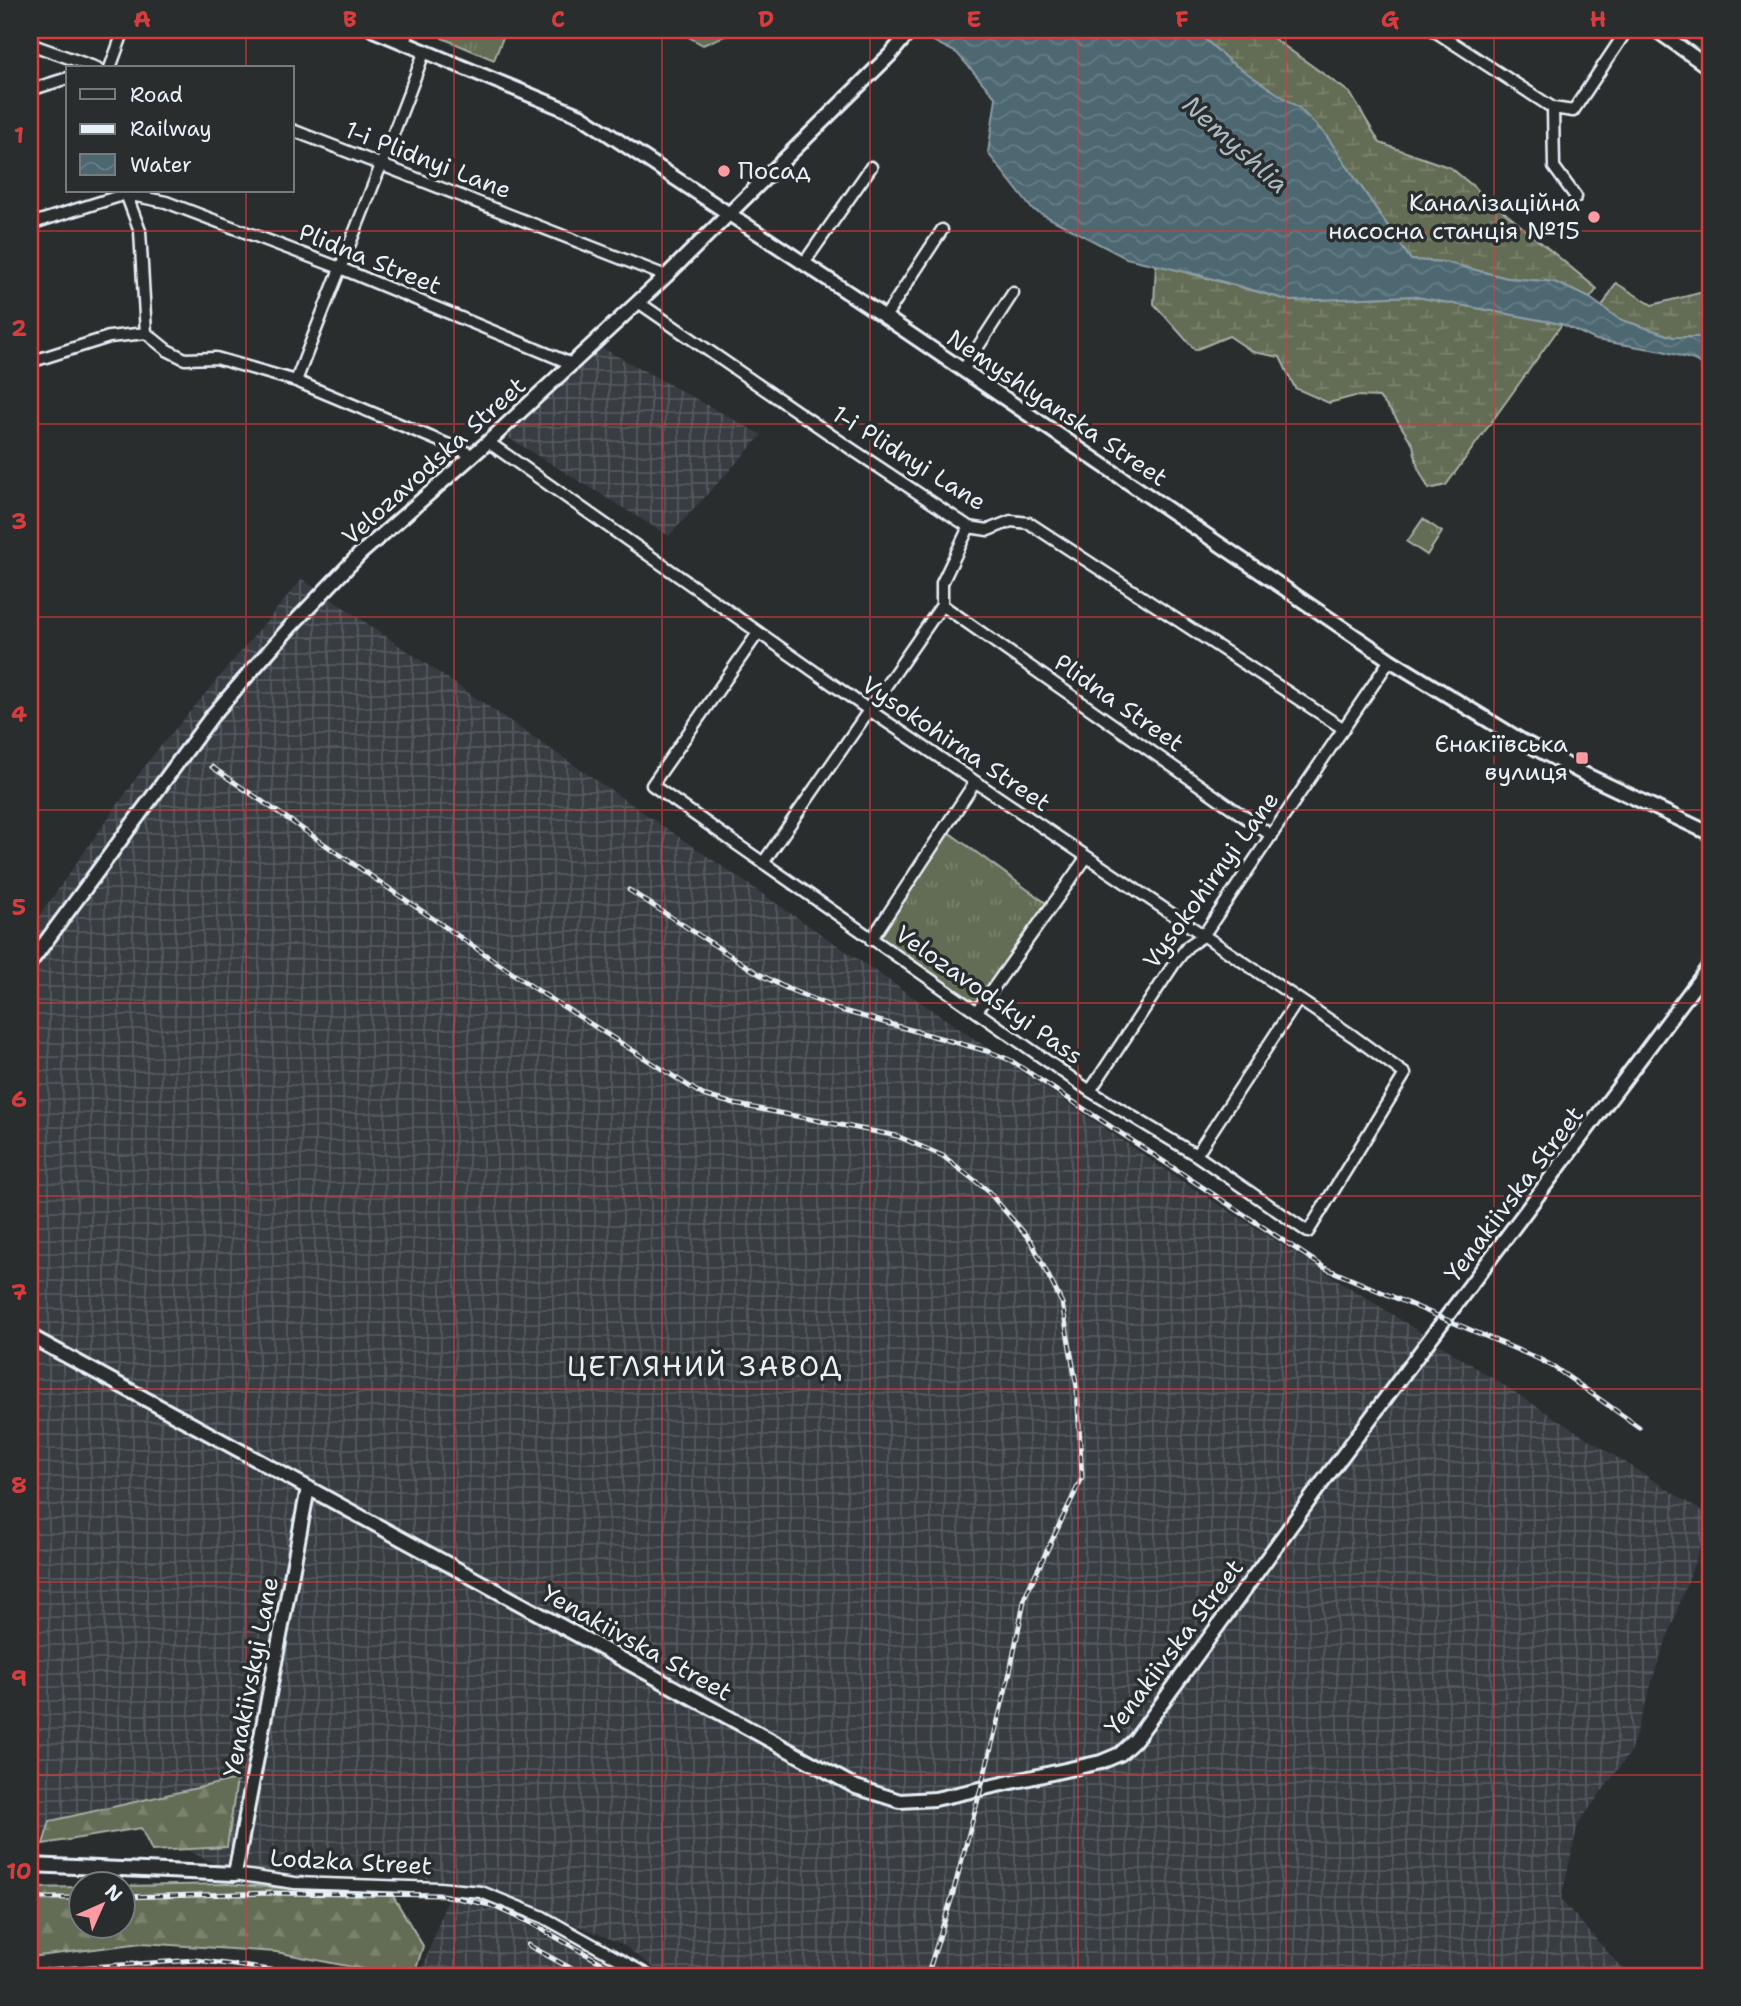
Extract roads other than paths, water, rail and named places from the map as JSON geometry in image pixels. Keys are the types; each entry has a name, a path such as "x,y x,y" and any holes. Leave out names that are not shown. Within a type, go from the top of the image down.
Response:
{"street":[{"path":"111,66 124,30"},
{"name":"Nemyshlyanska Street","path":"373,30 407,36 425,50 581,116 885,317 1390,660 1522,741 1584,774 1711,834"},
{"path":"1433,30 1553,108 1573,111 1627,30"},
{"path":"1656,30 1711,69"},
{"name":"Velozavodska Street","path":"30,963 212,716 291,626 360,554 488,442 638,302 908,34"},
{"path":"30,44 91,66"},
{"path":"296,381 383,164 425,50"},
{"path":"30,90 66,79"},
{"path":"1553,108 1554,167 1576,197"},
{"name":"1-i Plidnyi Lane","path":"294,131 666,275"},
{"path":"804,263 871,167"},
{"path":"126,192 140,231 146,333"},
{"name":"Plidna Street","path":"30,224 126,192 166,202 340,268 572,364"},
{"path":"885,317 942,230"},
{"path":"963,370 1013,293"},
{"name":"1-i Plidnyi Lane","path":"638,302 969,527 988,530 1011,521 1029,523 1344,729"},
{"path":"30,362 109,337 146,333 167,350 185,359 216,358 296,381 473,455"},
{"name":"Vysokohirna Street","path":"488,442 869,710 1405,1074 1308,1232"},
{"path":"763,863 942,605 942,583 969,527"},
{"name":"Plidna Street","path":"942,605 1272,836"},
{"name":"Velozavodskyi Pass","path":"758,633 652,785 1090,1091 1196,1155 1308,1232"},
{"name":"Vysokohirnyi Lane","path":"1090,1091 1174,964 1188,946 1203,936 1390,660"},
{"path":"871,940 975,782"},
{"path":"977,1011 1086,858"},
{"name":"Yenakiivska Street","path":"30,1336 856,1787 900,1801 934,1799 1101,1762 1120,1754 1135,1740 1316,1491 1711,964"},
{"path":"1196,1155 1298,1000"},
{"name":"Yenakiivskyi Lane","path":"235,1874 308,1488"},
{"name":"Lodzka Street","path":"30,1866 235,1874 295,1883 481,1892 543,1917 649,1976"}],"water":[{"name":"Nemyshlia","path":"934,30 1195,30 1229,61 1299,108 1325,134 1411,260 1444,262 1507,278 1554,282 1590,298 1619,319 1673,337 1711,337 1711,370 1694,360 1663,351 1596,340 1562,324 1412,296 1291,301 1126,258 1032,209 988,153 996,98 957,53 927,38"}],"railway":[{"path":"212,767 534,988 703,1095 734,1104 897,1136 943,1156 987,1190 1031,1241 1062,1303 1077,1388 1082,1478 1025,1596 1010,1672 981,1788 952,1897 927,1976"},
{"path":"629,890 759,974 786,988 840,1010 1010,1060 1325,1268 1539,1359 1639,1427"},
{"path":"136,1897 271,1893 442,1895 490,1905 529,1922 625,1976"},
{"path":"30,1898 66,1898"},
{"path":"528,1945 585,1976"},
{"path":"30,1971 196,1960 316,1976"}],"place":[{"name":"Посад","path":"724,171"},
{"name":"Каналізаційна насосна станція №15","path":"1594,217"},
{"name":"Єнакіївська вулиця","path":"1582,758"}],"district":[{"name":"ЦЕГЛЯНИЙ ЗАВОД","path":"705,1366"}]}
